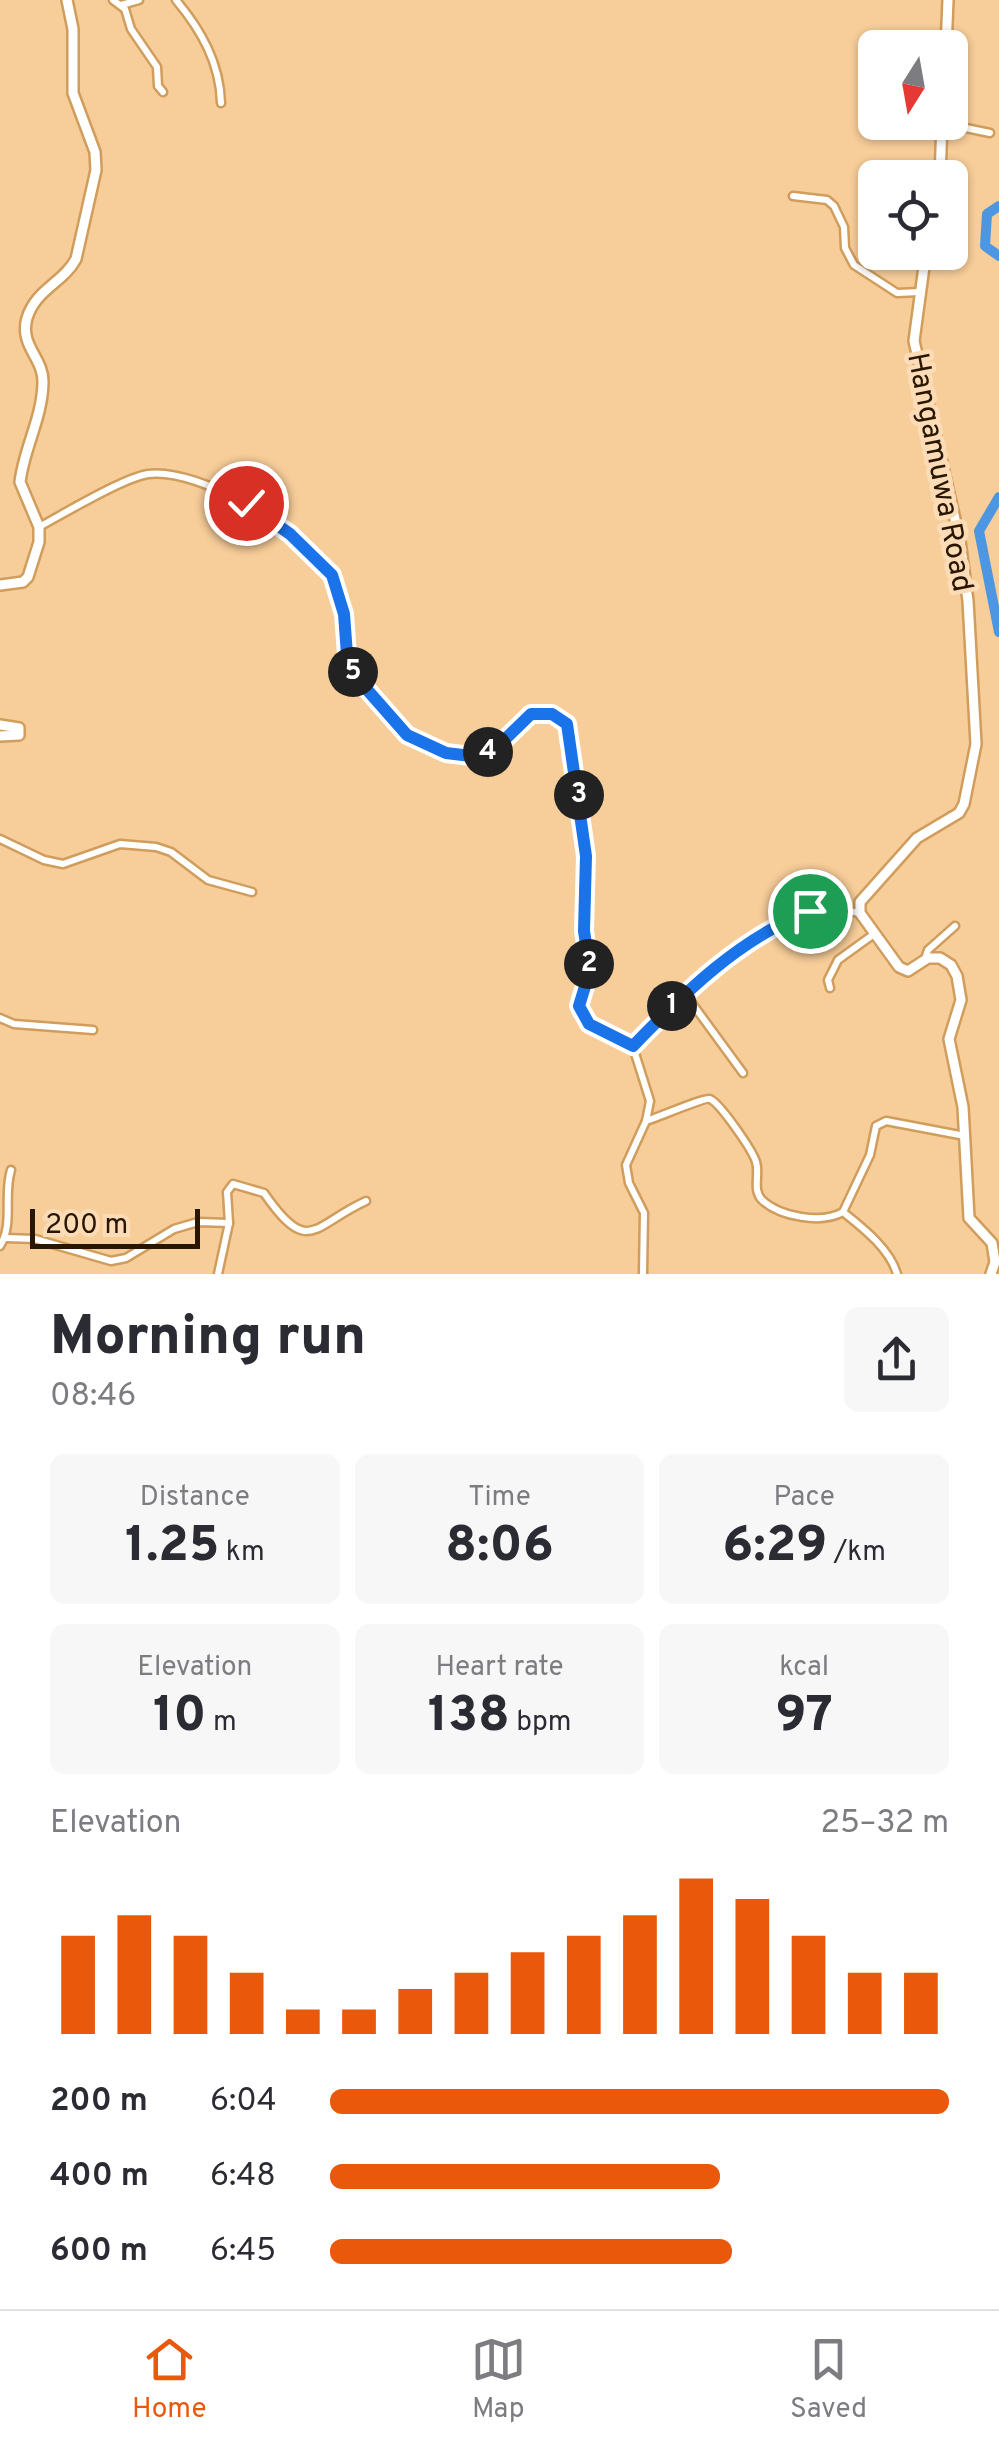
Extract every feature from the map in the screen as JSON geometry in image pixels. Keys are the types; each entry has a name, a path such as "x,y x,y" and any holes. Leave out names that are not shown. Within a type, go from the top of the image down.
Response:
{"street":[{"path":"0,584 24,582 40,542 39,527 20,482 22,466 35,436 43,384 43,371 28,349 24,334 26,319 35,299 69,272 76,259 96,170 94,152 74,93 73,29 67,0"},
{"path":"113,0 121,6 131,29 158,67 158,86 163,92"},
{"path":"121,6 139,0"},
{"path":"176,0 211,50 220,78 221,103"},
{"path":"947,30 948,0"},
{"path":"968,128 990,133"},
{"path":"793,196 827,200 834,206 844,227 845,248 854,265 897,293 920,292"},
{"name":"Hangamuwa Road","path":"860,913 860,902 918,838 959,813 976,744 968,601 960,542 916,364 914,341 923,270"},
{"path":"39,527 144,474 167,473 213,485 290,534 332,575 344,614 348,668 407,735 446,753 471,756 496,748 531,714 560,718 571,732 586,856 584,931 590,970 579,1006 589,1024 633,1046 650,1101 646,1121 628,1153 626,1174 644,1213 642,1274"},
{"path":"0,725 19,728 19,734 0,736"},
{"path":"0,839 44,860 63,864 120,844 156,847 171,852 208,880 252,892"},
{"path":"633,1046 686,995 770,926 810,911 860,913 899,966 908,971 924,960 940,958 952,966 961,1000 950,1039 966,1137 969,1218 992,1243 996,1262 991,1274"},
{"path":"924,960 928,950 955,926"},
{"path":"830,988 831,969 838,960 874,934"},
{"path":"686,995 743,1073"},
{"path":"0,1018 14,1024 93,1030"},
{"path":"646,1121 680,1112 698,1098 709,1098 754,1157 757,1191 762,1200 802,1217 831,1217 844,1212 870,1156 876,1126 886,1121 942,1128 966,1137"},
{"path":"11,1170 5,1190 8,1218 2,1242 34,1239 111,1260 126,1258 174,1228 198,1222 229,1223"},
{"path":"218,1274 229,1223 226,1192 233,1184 264,1193 281,1217 304,1232 317,1232 343,1211 366,1201"},
{"path":"844,1212 868,1232 897,1274"}],"waterway":[{"path":"999,206 987,214 985,246 999,256"},
{"path":"999,497 979,531 999,632"}],"route":[{"path":"246,503 290,534 332,575 344,614 348,668 407,735 446,753 471,756 496,748 523,717 531,714 552,714 567,724 586,856 584,931 590,970 579,1006 589,1024 633,1046 670,1007 744,944 770,926 810,911"}]}
